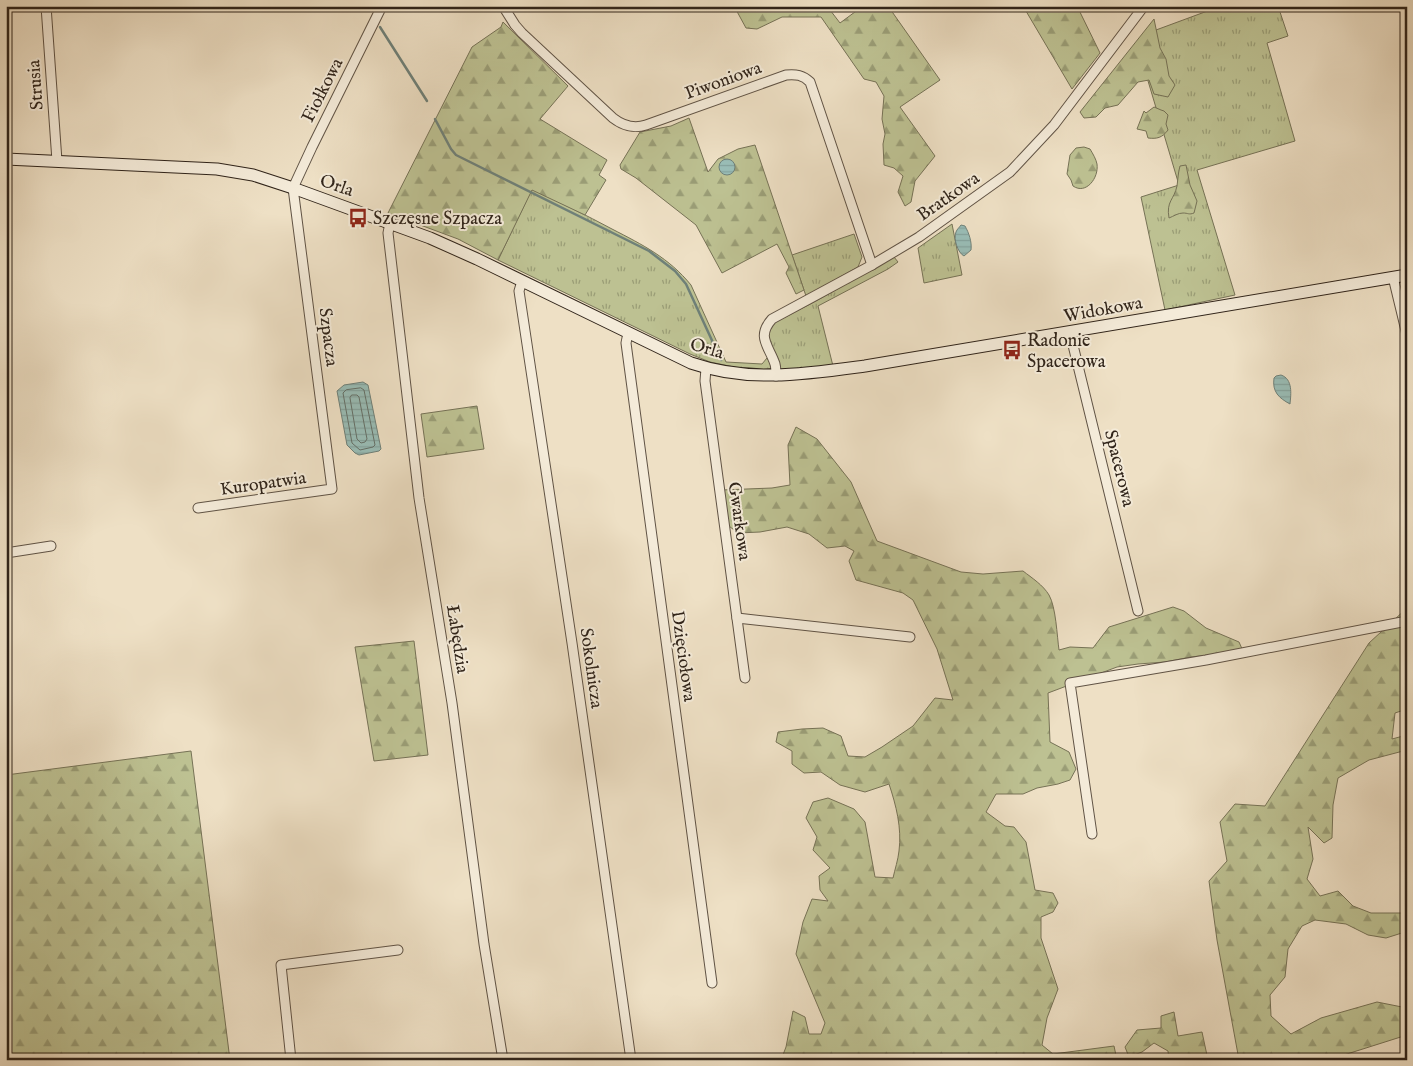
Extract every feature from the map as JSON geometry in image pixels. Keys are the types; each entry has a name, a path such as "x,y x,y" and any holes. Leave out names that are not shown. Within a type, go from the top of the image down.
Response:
{"street":[{"name":"Strusia","path":"46,6 57,161"},
{"name":"Fiołkowa","path":"293,188 304,161 382,6"},
{"name":"Piwoniowa","path":"503,6 522,33 612,118 628,126 641,127 786,75 800,75 806,79 810,82 872,265"},
{"name":"Bratkowa","path":"776,376 776,366 765,342 765,326 772,319 872,265 919,237 1010,172 1054,125 1144,6"},
{"name":"Orla","path":"6,159 217,169 253,175 454,248 676,356 706,368 740,374 776,376"},
{"name":"Szpacza","path":"293,188 332,490"},
{"name":"Łabędzia","path":"390,224 388,233 419,498 452,703 484,944 503,1060"},
{"name":"Widokowa","path":"776,376 799,375 866,366 1407,275"},
{"path":"1392,277 1407,335"},
{"name":"Sokolnicza","path":"522,281 519,291 631,1060"},
{"name":"Spacerowa","path":"1070,332 1138,611"},
{"name":"Dzięciołowa","path":"628,333 626,343 712,983"},
{"name":"Gwarkowa","path":"706,368 705,381 745,678"},
{"name":"Kuropatwia","path":"198,508 332,490"},
{"path":"6,553 51,546"},
{"path":"737,618 910,637"},
{"path":"1092,834 1070,684 1407,621"},
{"path":"291,1060 281,965 398,950"}],"green space":[{"path":"734,6 827,6 840,23 863,6 888,6 940,80 900,107 935,156 915,181 911,202 905,206 898,192 903,176 894,168 884,165 883,144 885,134 882,119 884,96 876,82 864,79 821,17 782,17 757,29 746,28"},
{"path":"1023,6 1077,6 1100,53 1072,89"},
{"path":"1221,6 1278,6 1288,36 1267,43 1295,141 1197,170 1235,295 1165,310 1141,197 1179,185 1140,54 1156,30"},
{"path":"1154,19 1160,48 1166,59 1169,76 1175,85 1168,97 1154,94 1149,80 1138,82 1118,105 1105,108 1096,117 1084,118 1080,112"},
{"path":"503,22 568,86 540,119 607,160 599,175 606,180 585,215 532,190 498,260 458,239 388,213 472,47 501,27"},
{"path":"1154,107 1168,115 1166,124 1168,130 1159,137 1148,138 1146,131 1137,129 1144,111 1146,113"},
{"path":"689,118 708,172 718,159 738,149 755,145 804,290 796,294 786,273 789,267 777,244 722,273 696,225 636,178 621,169 620,165 640,132 671,126"},
{"path":"1084,147 1090,149 1097,162 1097,169 1091,184 1087,187 1078,188 1073,186 1067,174 1070,155 1076,148"},
{"path":"1186,165 1190,185 1197,201 1194,213 1181,213 1169,218 1169,204 1176,191 1180,166"},
{"path":"532,189 634,241 655,253 683,275 691,285 726,362 762,364 767,358 773,368 753,371 710,362 498,260"},
{"path":"952,224 962,275 924,283 918,248"},
{"path":"854,234 862,257 858,267 806,296 792,255"},
{"path":"894,257 898,262 888,269 818,306 833,366 781,370 768,339 770,325"},
{"path":"477,406 484,449 427,457 421,414"},
{"path":"796,427 817,439 851,482 877,541 961,572 983,574 1023,571 1037,582 1047,591 1051,600 1055,614 1059,650 1070,647 1093,648 1109,627 1173,607 1184,611 1206,628 1239,642 1243,651 1117,667 1048,693 1050,742 1069,752 1076,769 1070,780 1058,784 1037,788 1023,794 996,794 986,812 1005,826 1014,827 1026,842 1035,890 1053,893 1058,903 1053,912 1041,917 1041,938 1058,989 1047,1018 1042,1045 1053,1054 1114,1046 1117,1060 781,1060 786,1047 793,1011 805,1017 809,1034 821,1034 825,1023 796,954 803,922 812,899 828,901 820,890 819,876 830,868 813,850 817,837 806,818 813,802 828,798 854,809 865,822 875,877 893,878 899,854 900,834 896,808 889,784 865,792 840,785 821,772 804,773 792,764 792,751 776,742 778,732 823,728 841,736 848,756 865,757 913,726 935,698 953,700 937,649 913,600 903,593 856,580 849,561 854,551 845,546 827,548 809,534 787,527 760,532 738,533 725,523 722,490 772,488 790,485 788,445"},
{"path":"1407,608 1407,709 1395,713 1392,739 1407,735 1407,750 1369,760 1338,778 1333,805 1332,838 1324,843 1308,827 1313,859 1307,879 1320,896 1338,891 1353,906 1371,913 1407,913 1405,932 1386,938 1368,935 1346,924 1315,920 1302,926 1288,949 1285,977 1270,995 1271,1016 1291,1034 1321,1018 1377,1002 1407,1008 1407,1035 1332,1060 1239,1060 1217,940 1209,881 1227,861 1220,822 1235,804 1265,806 1369,643"},
{"path":"414,641 428,755 374,761 355,647"},
{"path":"191,751 230,1060 6,1060 6,775"},
{"path":"1174,1012 1178,1036 1202,1032 1208,1060 1169,1060 1168,1051 1154,1043 1142,1052 1129,1057 1125,1047 1137,1030 1161,1028 1161,1016"}],"water":[{"path":"724,159 730,159 735,164 733,173 724,175 719,170 719,164"},
{"path":"961,225 965,226 971,244 971,250 964,256 958,249 955,238 956,231"},
{"path":"1281,375 1289,383 1291,391 1290,404 1275,391 1274,378"},
{"path":"363,382 368,385 381,449 359,455 347,445 337,391 344,385"}],"waterway":[{"path":"380,27 427,101"},
{"path":"435,119 456,155 649,251 675,271 686,284 721,360"}],"place":[{"name":"Szczęsne Szpacza","path":"358,218"},
{"name":"Radonie Spacerowa","path":"1012,350"}]}
